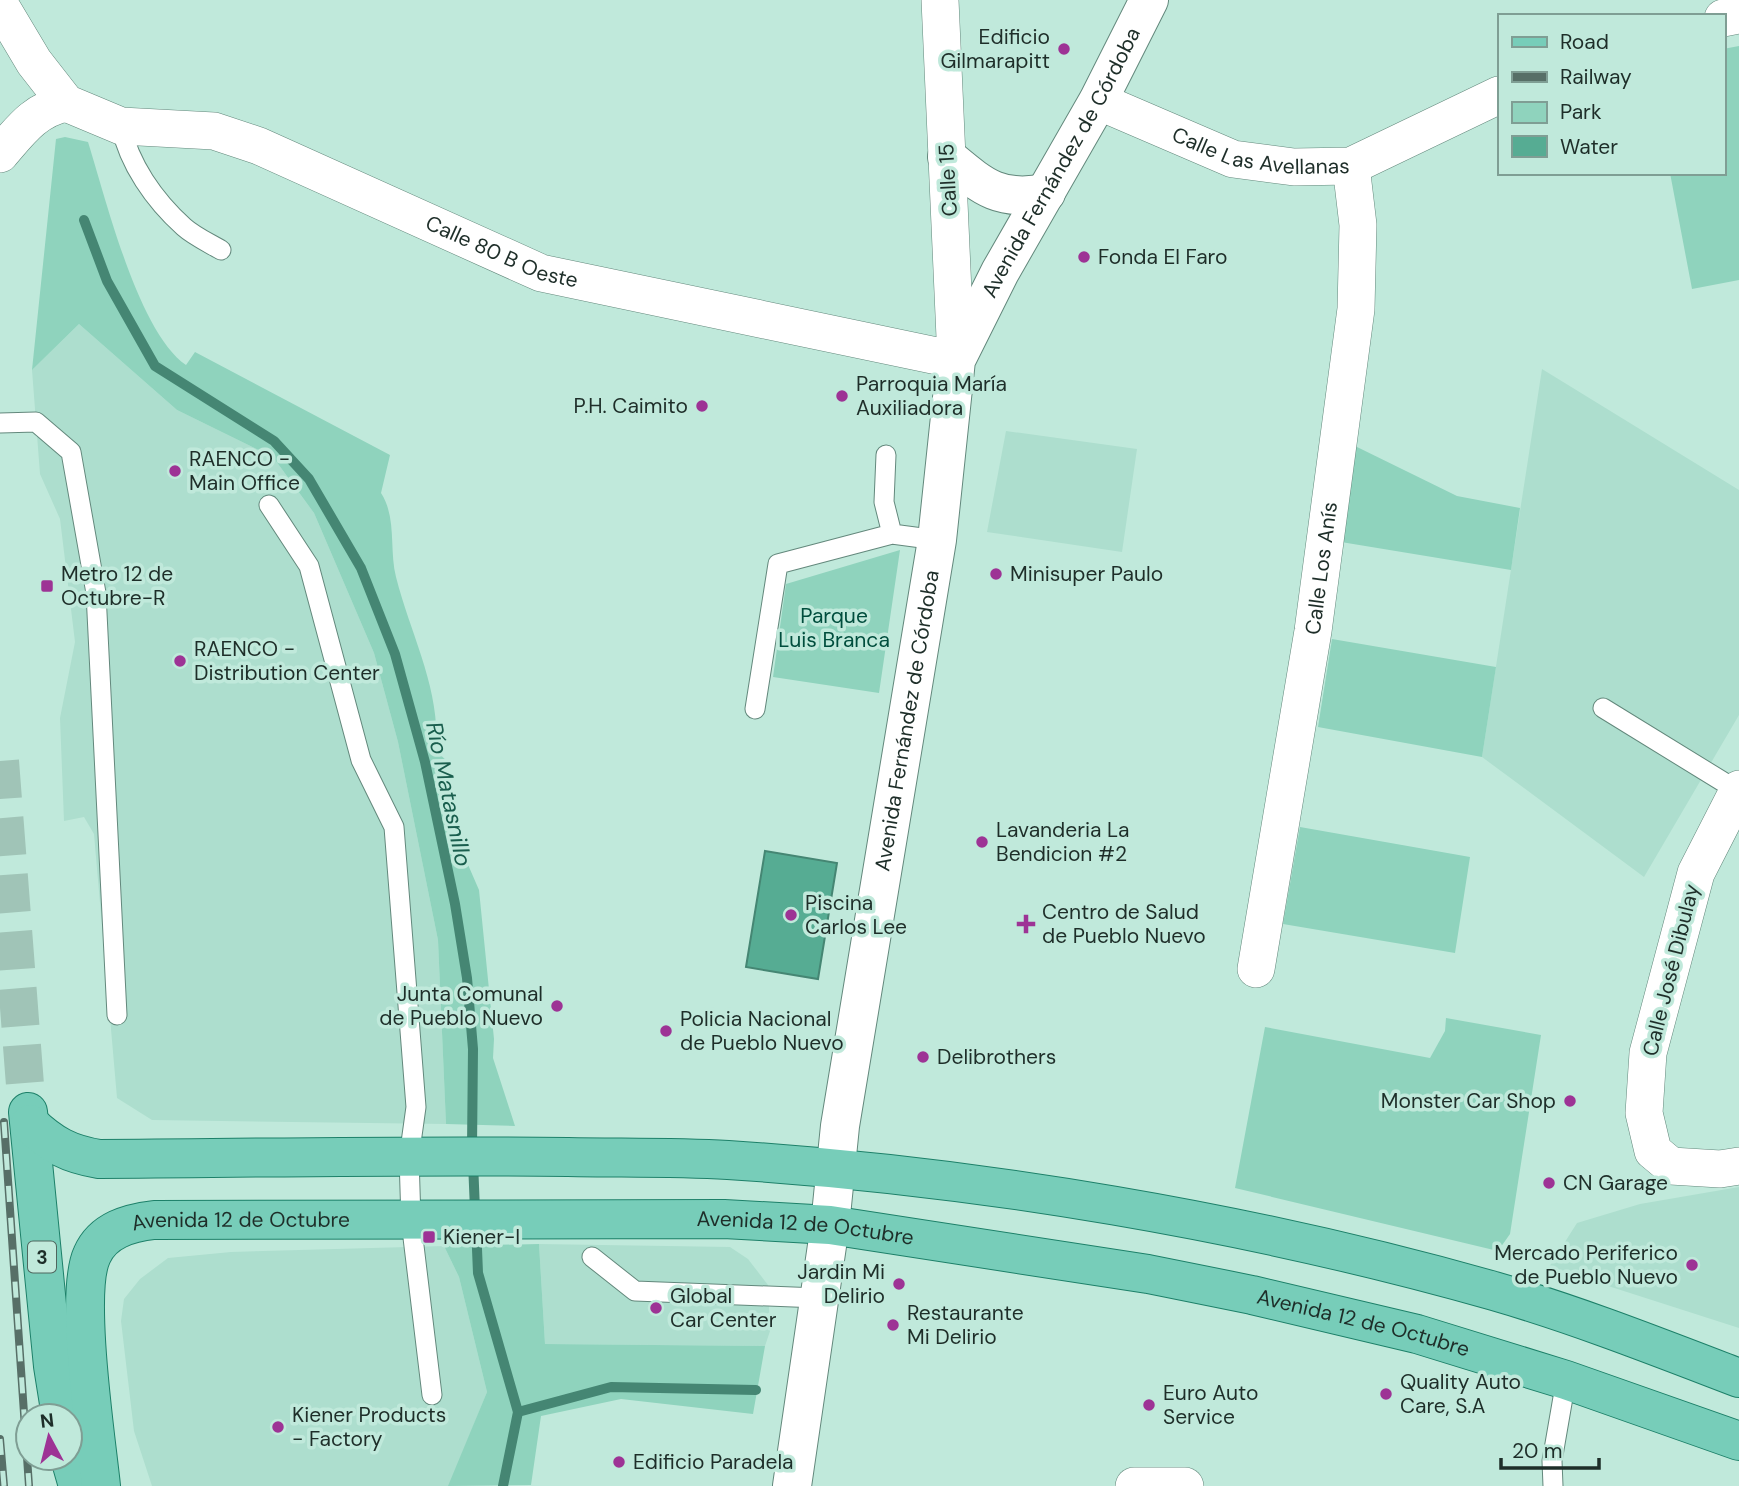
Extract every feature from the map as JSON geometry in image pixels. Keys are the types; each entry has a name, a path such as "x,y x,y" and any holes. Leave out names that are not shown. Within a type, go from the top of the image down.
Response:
{"main road":[{"name":"Avenida Fernández de Córdoba","path":"792,1486 830,1225 835,1170 937,540 956,360 1000,272 1098,101 1149,0"},
{"path":"947,157 981,185 1001,195 1024,197 1046,193"},
{"name":"3","path":"59,1402 28,1111 49,1143 69,1154 99,1159 410,1157"},
{"path":"410,1157 726,1160 912,1175 1149,1213 1346,1254 1496,1292 1639,1340 1739,1378"},
{"name":"Avenida 12 de Octubre","path":"101,1486 84,1294 92,1256 107,1236 131,1223 154,1220 531,1222 724,1219 830,1225 1148,1274 1252,1295 1417,1335 1566,1380 1739,1441"}],"street":[{"name":"Calle 15","path":"940,0 956,360"},
{"name":"Calle 80 B Oeste","path":"0,5 34,62 66,103 121,126 214,131 259,146 541,273 956,360"},
{"name":"Calle Las Avellanas","path":"1098,101 1233,159 1294,167 1351,166 1498,95"},
{"path":"0,154 26,122 46,108 66,103"},
{"name":"Calle Los Anís","path":"1256,969 1313,631 1356,309 1357,225 1351,166"},
{"name":"Calle José Dibulay","path":"1739,790 1696,873 1648,1052 1644,1113 1653,1150 1671,1166 1739,1166"},
{"path":"1135,1486 1185,1486"}],"lane":[{"path":"121,126 126,149 152,192 185,229 221,250"},
{"path":"0,423 36,422 71,452 96,593 117,1015"},
{"path":"886,455 884,502 892,534"},
{"path":"270,505 309,566 361,760 394,827 415,1079 416,1107 410,1157 428,1221 432,1395"},
{"path":"755,709 778,564 892,534 937,540"},
{"path":"1603,708 1739,790"},
{"path":"592,1257 635,1291 818,1298"},
{"path":"1553,1486 1552,1461 1566,1380"}],"shaded area":[{"path":"79,324 177,410 273,457 314,513 374,653 398,742 438,940 446,1124 152,1120 117,1098 94,834 84,817 64,821 60,718 75,642 60,519 40,474 32,370"},
{"path":"1542,369 1739,490 1739,715 1644,877 1482,757"},
{"path":"1006,431 1137,449 1122,552 987,532"},
{"path":"1739,1187 1739,1328 1549,1267 1577,1223 1640,1204"},
{"name":"Global Car Center","path":"539,1244 730,1247 748,1259 768,1285 770,1331 765,1346 545,1344"},
{"path":"444,1246 459,1277 487,1392 449,1486 152,1486 134,1431 121,1321 124,1299 140,1279 168,1258 231,1252"}],"green space":[{"path":"1739,46 1739,280 1692,289 1670,175 1725,175 1725,49"},
{"path":"65,137 88,142 114,229 139,295 153,324 169,348 186,365 195,352 390,455 381,493 391,523 396,577 429,684 434,706 436,751 447,761 443,807 479,890 494,1039 493,1058 515,1126 446,1124 438,940 398,742 374,653 314,513 273,457 177,410 79,324 32,370 56,139"},
{"path":"1355,446 1457,496 1520,508 1511,570 1341,542"},
{"name":"Parque Luis Branca","path":"900,550 879,693 773,677 786,584"},
{"path":"1332,639 1496,667 1482,757 1318,727"},
{"path":"1300,827 1470,857 1455,953 1283,924"},
{"path":"1446,1018 1541,1035 1510,1234 1498,1251 1235,1188 1265,1027 1430,1058 1445,1031"},
{"path":"539,1244 545,1344 765,1346 753,1414 621,1399 541,1416 531,1485 448,1486 487,1392 459,1277 444,1246"}],"water":[{"name":"Piscina Carlos Lee","path":"765,851 837,863 818,979 746,967"}],"waterway":[{"name":"Río Matasnillo","path":"84,220 107,281 155,366 274,441 309,479 361,568 395,654 425,762 455,904 467,978 473,1049 472,1147"},
{"name":"Río Matasnillo","path":"473,1162 475,1210"},
{"name":"Río Matasnillo","path":"476,1225 478,1273 518,1412 503,1486"},
{"path":"518,1412 611,1387 756,1390"}],"tunnel":[{"path":"0,761 26,1098"}],"railway":[{"path":"4,1122 29,1486"},
{"path":"0,1439 4,1486"}],"place":[{"name":"Edificio Gilmarapitt","path":"1064,49"},
{"name":"Fonda El Faro","path":"1084,257"},
{"name":"Parroquia María Auxiliadora","path":"842,396"},
{"name":"P.H. Caimito","path":"702,406"},
{"name":"RAENCO - Main Office","path":"175,471"},
{"name":"Minisuper Paulo","path":"996,574"},
{"name":"Metro 12 de Octubre-R","path":"47,586"},
{"name":"RAENCO - Distribution Center","path":"180,661"},
{"name":"Lavanderia La Bendicion #2","path":"982,842"},
{"name":"Piscina Carlos Lee","path":"791,915"},
{"name":"Centro de Salud de Pueblo Nuevo","path":"1026,924"},
{"name":"Junta Comunal de Pueblo Nuevo","path":"557,1006"},
{"name":"Policia Nacional de Pueblo Nuevo","path":"666,1031"},
{"name":"Delibrothers","path":"923,1057"},
{"name":"Monster Car Shop","path":"1570,1101"},
{"name":"CN Garage","path":"1549,1183"},
{"name":"Kiener-I","path":"429,1237"},
{"name":"Mercado Periferico de Pueblo Nuevo","path":"1692,1265"},
{"name":"Jardin Mi Delirio","path":"899,1284"},
{"name":"Global Car Center","path":"656,1308"},
{"name":"Restaurante Mi Delirio","path":"893,1325"},
{"name":"Quality Auto Care, S.A","path":"1386,1394"},
{"name":"Euro Auto Service","path":"1149,1405"},
{"name":"Kiener Products - Factory","path":"278,1427"},
{"name":"Edificio Paradela","path":"619,1462"}]}
